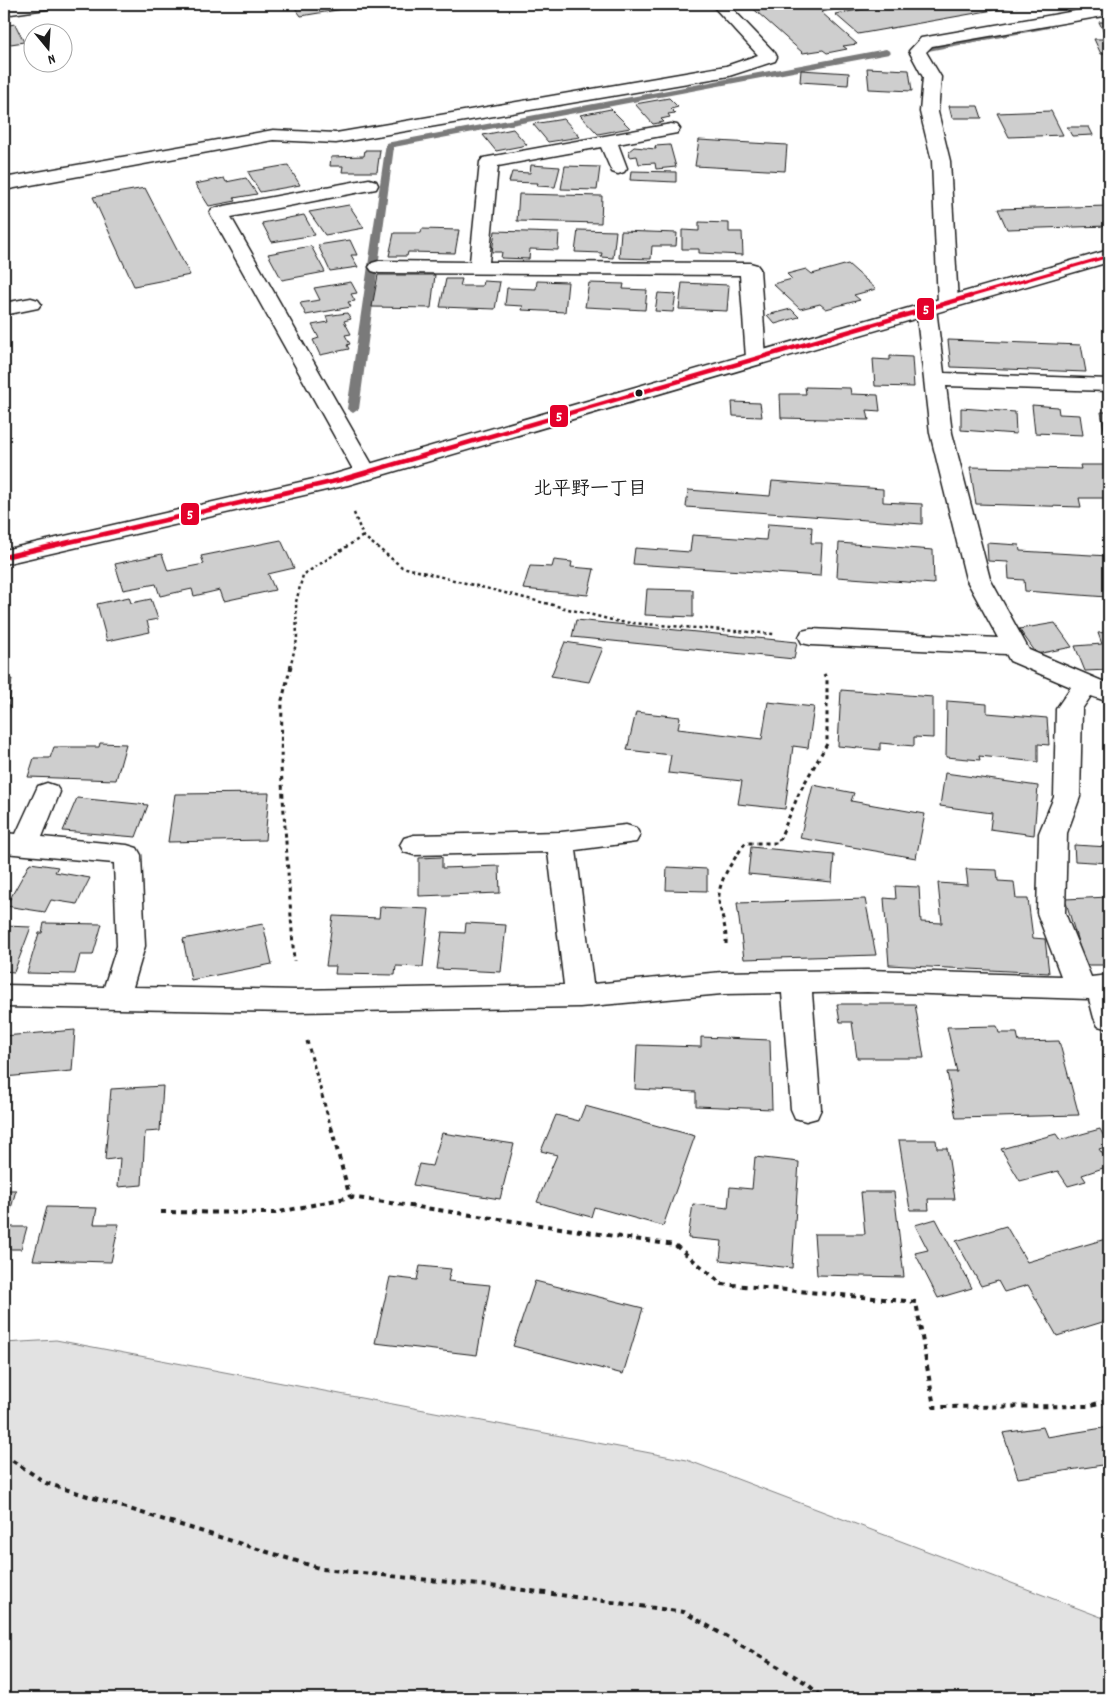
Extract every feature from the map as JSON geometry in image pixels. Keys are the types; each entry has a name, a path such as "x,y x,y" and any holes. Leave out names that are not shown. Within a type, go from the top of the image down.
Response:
{"street":[{"path":"4,10 46,4"},
{"path":"4,184 273,135 336,138 729,71 769,57 719,4"},
{"path":"948,303 941,161 929,112 932,78 917,52 928,42 1109,10"},
{"path":"479,267 489,162 671,129"},
{"path":"607,140 618,168"},
{"path":"366,473 219,213 319,185 369,185"},
{"path":"4,557 366,473 1109,256"},
{"path":"380,267 750,269 756,358"},
{"path":"4,309 31,304"},
{"path":"926,308 941,433 978,579 1018,654 1098,689"},
{"path":"934,379 1109,385"},
{"path":"811,636 1015,647"},
{"path":"1098,689 1069,709 1067,797 1053,833 1051,913 1097,987 1109,1018"},
{"path":"47,792 14,844 127,855 131,946 115,998"},
{"path":"414,845 561,842 626,835"},
{"path":"561,842 580,996"},
{"path":"4,996 296,1001 580,996 722,983 867,981 1097,987"},
{"path":"796,982 806,1110"}],"path":[{"path":"340,480 363,536 402,566 620,622 811,636 827,680 827,744 800,791 778,843 745,843 728,870 719,896 728,929 722,983"},
{"path":"350,1197 296,1001 281,768 282,700 297,640 296,602 303,575 363,536"},
{"path":"161,1212 275,1213 350,1197 675,1245 722,1284 916,1302 934,1407 1088,1406 1109,1400"},
{"path":"4,1455 46,1483 322,1569 509,1588 684,1612 806,1683 823,1698"}],"shaded area":[{"path":"56,1340 687,1460 1109,1620 1109,1698 4,1698 4,1343"}],"building":[{"path":"292,4 373,4 301,16"},
{"path":"748,4 830,4 837,9 821,12 857,44 843,46 847,49 827,53 823,50 803,53"},
{"path":"894,4 1027,4 858,34 835,14"},
{"path":"1099,22 1109,22 1109,34 1105,34"},
{"path":"15,24 22,38 22,42 4,45 4,26"},
{"path":"1094,39 1109,39 1109,54 1101,54"},
{"path":"867,68 909,70 912,91 869,89"},
{"path":"801,70 849,73 848,85 800,82"},
{"path":"669,98 678,107 671,109 675,113 668,114 670,117 661,119 664,122 653,124 635,104"},
{"path":"949,106 978,106 982,118 952,118"},
{"path":"611,109 630,128 598,134 580,115"},
{"path":"1051,111 1063,135 1009,137 997,113"},
{"path":"564,119 580,137 548,142 533,124"},
{"path":"1067,127 1089,127 1093,135 1072,136"},
{"path":"513,129 527,145 496,151 483,135"},
{"path":"699,140 787,145 785,171 695,166"},
{"path":"670,145 676,167 656,169 655,163 639,164 637,156 630,157 629,151 634,147 656,149 655,146"},
{"path":"365,150 380,150 377,172 342,172 343,166 330,166 331,157 364,156"},
{"path":"288,165 300,185 260,192 248,172"},
{"path":"531,165 560,167 555,187 537,186 538,183 509,182 512,172 530,173"},
{"path":"565,166 600,167 597,190 561,189"},
{"path":"631,171 676,172 676,182 630,180"},
{"path":"224,178 226,182 246,178 257,194 234,198 236,201 209,206 195,184"},
{"path":"145,188 190,275 134,286 93,197"},
{"path":"519,194 602,196 601,223 517,221"},
{"path":"349,205 364,228 325,235 309,212"},
{"path":"1108,206 1109,226 1007,229 998,209"},
{"path":"304,215 315,235 272,242 262,223"},
{"path":"699,222 729,223 729,232 742,232 743,255 699,253 699,249 682,249 682,230 699,231"},
{"path":"422,229 459,230 455,253 408,252 407,256 389,256 394,233 421,233"},
{"path":"578,230 616,231 613,258 601,257 602,253 575,252"},
{"path":"495,231 559,233 558,250 530,249 529,259 501,258 502,252 492,252"},
{"path":"621,231 677,233 676,246 652,246 651,259 619,258"},
{"path":"350,240 357,255 351,255 358,267 330,271 318,245"},
{"path":"311,246 325,272 282,280 268,254"},
{"path":"848,264 876,289 854,295 860,300 826,309 820,304 800,309 773,284 792,279 787,274 806,269 812,274"},
{"path":"378,275 435,275 431,308 372,307"},
{"path":"446,279 462,279 460,286 482,286 483,281 500,282 495,309 440,307"},
{"path":"537,281 568,282 565,312 522,310 523,306 505,305 507,288 536,289"},
{"path":"351,282 357,293 351,294 355,301 348,302 351,307 306,315 300,303 320,300 314,288"},
{"path":"589,283 624,284 623,289 647,290 645,310 585,307"},
{"path":"682,283 729,285 727,311 679,309"},
{"path":"658,293 676,294 673,312 655,311"},
{"path":"791,309 799,317 775,324 767,315"},
{"path":"347,313 351,319 344,321 351,334 345,335 350,344 347,345 349,349 320,355 313,340 319,338 312,325 328,322 326,316"},
{"path":"948,340 1081,345 1086,372 951,367"},
{"path":"890,356 912,357 914,387 875,386 873,359 890,360"},
{"path":"805,387 850,388 851,394 878,395 880,411 867,410 869,420 781,418 780,394 806,394"},
{"path":"732,402 760,403 762,417 733,416"},
{"path":"1032,405 1058,407 1059,414 1080,415 1083,435 1035,433"},
{"path":"961,408 1015,412 1016,434 961,430"},
{"path":"1101,412 1109,412 1109,435 1105,435"},
{"path":"1080,465 1109,465 1109,498 1079,498 1081,507 976,504 970,467 1081,469"},
{"path":"772,481 883,489 883,502 922,504 922,524 686,507 688,490 770,496"},
{"path":"768,524 812,527 811,543 822,543 820,576 633,564 635,548 690,552 692,535 766,540"},
{"path":"281,540 294,568 268,574 275,590 224,601 220,590 194,596 192,589 160,596 156,584 123,590 115,564 162,554 168,571 204,564 201,556"},
{"path":"839,543 933,550 934,584 837,577"},
{"path":"987,543 1019,545 1020,551 1109,556 1109,581 1105,580 1107,597 1025,591 1024,580 1009,579 1008,562 988,561"},
{"path":"554,560 572,562 571,567 594,569 588,595 523,589 530,566 552,567"},
{"path":"647,589 693,590 693,617 645,615"},
{"path":"129,597 131,603 151,599 158,619 147,621 150,632 107,641 97,604"},
{"path":"576,620 797,642 794,659 572,637"},
{"path":"1055,623 1072,647 1037,654 1019,629"},
{"path":"1109,632 1109,670 1085,671 1075,646 1102,644 1098,633"},
{"path":"565,642 603,648 589,682 551,676"},
{"path":"12,679 7,719 4,719 4,680"},
{"path":"841,690 933,697 933,738 914,737 914,746 880,743 880,750 838,746"},
{"path":"947,701 987,704 987,713 1047,718 1049,745 1038,744 1038,762 979,756 980,760 946,757"},
{"path":"768,702 814,707 808,748 793,746 785,809 738,804 742,781 668,773 671,755 627,750 636,712 680,717 678,729 762,739"},
{"path":"100,743 126,744 116,780 28,777 34,758 50,758 54,747 99,747"},
{"path":"945,773 1038,786 1034,835 990,829 992,813 940,806"},
{"path":"813,785 854,793 851,801 925,814 916,858 800,838"},
{"path":"269,793 265,840 168,842 175,794"},
{"path":"77,798 148,805 136,837 63,831"},
{"path":"1074,845 1109,847 1109,863 1075,861"},
{"path":"751,847 834,855 832,882 748,874"},
{"path":"442,857 442,868 499,866 500,893 419,896 419,858"},
{"path":"30,863 58,867 55,872 90,878 77,904 51,900 45,912 6,906"},
{"path":"667,867 707,869 707,891 666,890"},
{"path":"966,869 997,870 998,881 1014,882 1016,899 1028,899 1033,938 1045,939 1049,973 889,965 884,898 896,899 895,886 919,887 921,922 942,923 938,883 968,885"},
{"path":"1109,897 1109,965 1085,965 1065,899"},
{"path":"865,899 876,955 744,959 737,903"},
{"path":"380,907 429,909 423,967 396,966 395,975 335,974 336,966 326,966 333,916 379,918"},
{"path":"44,923 102,924 93,955 80,955 75,974 27,973 39,933 42,933"},
{"path":"466,923 506,925 501,972 437,969 442,932 465,933"},
{"path":"263,924 272,964 191,980 183,939"},
{"path":"4,926 31,927 14,972 4,971"},
{"path":"837,1004 915,1004 924,1058 857,1058 852,1022 840,1022"},
{"path":"997,1026 999,1033 1017,1033 1019,1042 1059,1041 1079,1115 956,1118 947,1072 957,1072 947,1027"},
{"path":"75,1030 72,1071 4,1077 4,1036"},
{"path":"701,1037 770,1040 772,1109 696,1106 696,1092 635,1089 637,1045 701,1047"},
{"path":"163,1086 160,1131 145,1132 142,1185 118,1187 120,1158 105,1160 111,1089"},
{"path":"585,1106 695,1136 663,1226 594,1207 591,1217 537,1202 557,1155 541,1151 556,1115 579,1121"},
{"path":"1100,1129 1109,1146 1099,1149 1109,1163 1109,1166 1082,1175 1086,1181 1068,1186 1058,1171 1020,1181 1001,1149 1056,1134 1060,1140"},
{"path":"442,1133 514,1144 500,1199 413,1185 419,1164 432,1166"},
{"path":"899,1140 936,1140 937,1148 947,1148 955,1199 928,1199 929,1210 910,1210"},
{"path":"755,1157 799,1162 792,1268 720,1260 722,1241 688,1238 693,1204 728,1208 730,1187 752,1189"},
{"path":"4,1190 16,1190 6,1227 27,1227 21,1249 4,1249"},
{"path":"861,1192 894,1192 904,1277 817,1275 814,1234 865,1234"},
{"path":"47,1207 97,1208 94,1224 119,1224 111,1262 33,1260"},
{"path":"936,1219 972,1288 938,1298 915,1253 928,1250 915,1225"},
{"path":"1006,1226 1027,1262 1109,1238 1109,1320 1057,1336 1028,1285 1004,1292 998,1281 981,1286 956,1241"},
{"path":"420,1266 451,1269 448,1281 490,1285 477,1355 375,1343 390,1277 417,1280"},
{"path":"535,1281 643,1308 623,1374 513,1346"},
{"path":"1043,1427 1047,1437 1109,1427 1109,1464 1018,1478 1003,1433"}],"waterway":[{"path":"928,48 1046,26"},
{"path":"353,409 389,145 886,52"}],"transit line":[{"name":"5","path":"4,557 340,480 1109,256"}],"district":[{"name":"北平野一丁目","path":"590,490"}]}
